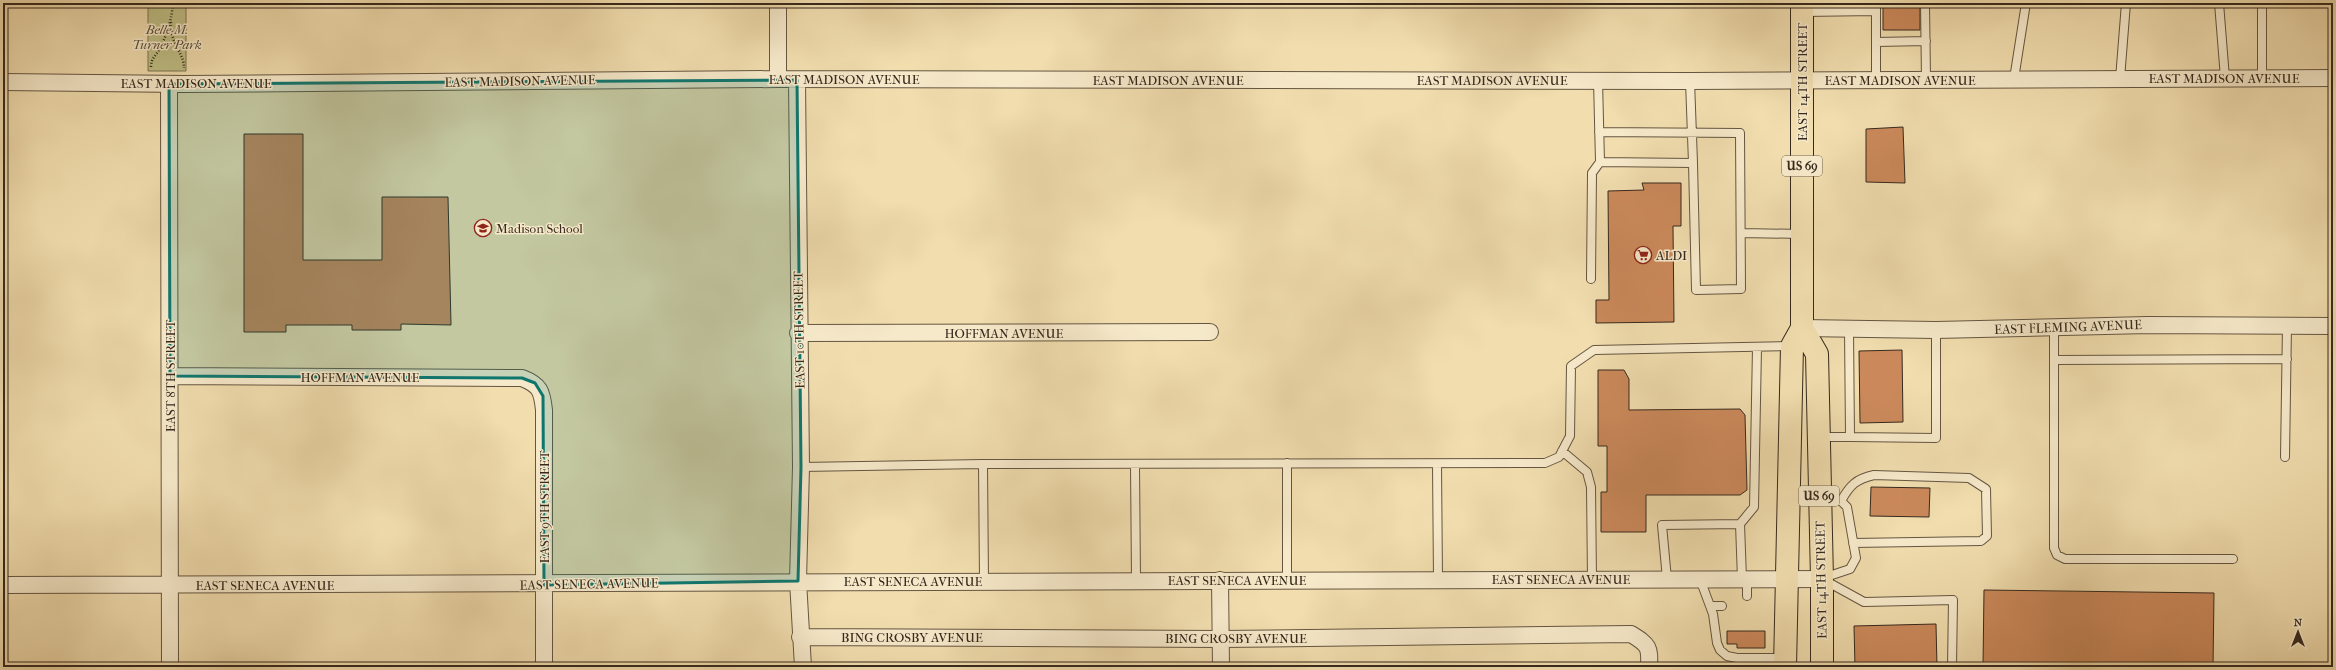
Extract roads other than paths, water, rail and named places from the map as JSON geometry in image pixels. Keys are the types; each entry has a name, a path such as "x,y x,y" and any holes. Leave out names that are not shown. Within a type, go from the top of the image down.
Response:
{"main road":[{"name":"EAST 14TH STREET","path":"1785,663 1786,579 1802,234 1802,7"},
{"name":"EAST 14TH STREET","path":"1797,337 1817,354 1822,579 1822,667"}],"street":[{"path":"778,3 778,79"},
{"name":"EAST MADISON AVENUE","path":"3,82 177,84 778,79 1690,81 2333,78"},
{"name":"EAST 10TH STREET","path":"797,80 798,334 801,467 798,581 800,637 803,667"},
{"name":"EAST 8TH STREET","path":"170,667 170,376 177,84"},
{"name":"EAST FLEMING AVENUE","path":"1797,337 1849,329 1936,330 2054,327 2333,326"},
{"name":"HOFFMAN AVENUE","path":"798,334 1210,332"},
{"name":"HOFFMAN AVENUE","path":"170,376 522,378 535,383 543,396"},
{"name":"EAST 9TH STREET","path":"543,396 544,667"},
{"name":"EAST SENECA AVENUE","path":"3,585 544,585 984,580 1822,579"},
{"path":"1220,580 1221,667"},
{"name":"BING CROSBY AVENUE","path":"800,637 1221,639 1631,634 1646,643 1650,653 1650,667"}],"lane":[{"path":"1925,3 1926,80"},
{"path":"2014,79 2026,3"},
{"path":"2120,79 2126,3"},
{"path":"2219,3 2225,78"},
{"path":"2262,3 2262,78"},
{"path":"1802,7 1876,7 1876,80"},
{"path":"1876,42 1926,41"},
{"path":"1591,280 1592,173 1600,162 1598,80"},
{"path":"1599,132 1692,133 1740,133 1742,233 1741,289 1696,290 1693,163 1692,133 1690,81"},
{"path":"1600,162 1693,163"},
{"path":"1742,233 1802,234"},
{"path":"2285,457 2287,326"},
{"path":"2054,327 2054,548 2057,555 2065,559 2233,559"},
{"path":"1849,329 1850,437"},
{"path":"1818,437 1936,438 1936,330"},
{"path":"801,467 983,464 1546,464 1559,457 1570,436 1571,366 1594,350 1757,347 1797,337"},
{"path":"1747,596 1744,579 1740,524 1754,507 1757,347"},
{"path":"2054,360 2287,359"},
{"path":"1562,451 1587,472 1591,487 1592,579"},
{"path":"983,464 984,580"},
{"path":"1287,464 1287,580"},
{"path":"1437,464 1438,579"},
{"path":"1135,465 1136,580"},
{"path":"1841,501 1851,484 1859,479 1874,475 1969,478 1979,482 1986,489 1987,536 1981,541 1853,542"},
{"path":"1819,498 1832,497 1841,501 1847,507 1856,558 1850,569 1822,579"},
{"path":"1667,579 1662,525 1740,524"},
{"path":"1700,579 1710,606 1717,643 1720,650 1727,656 1737,658 1785,663"},
{"path":"1822,579 1864,602 1953,600 1952,667"},
{"path":"1710,606 1722,606"}],"place":[{"name":"Madison School","path":"483,228"},
{"name":"ALDI","path":"1643,255"}],"park label":[{"name":"Belle M. Turner Park","path":"167,36"}]}
